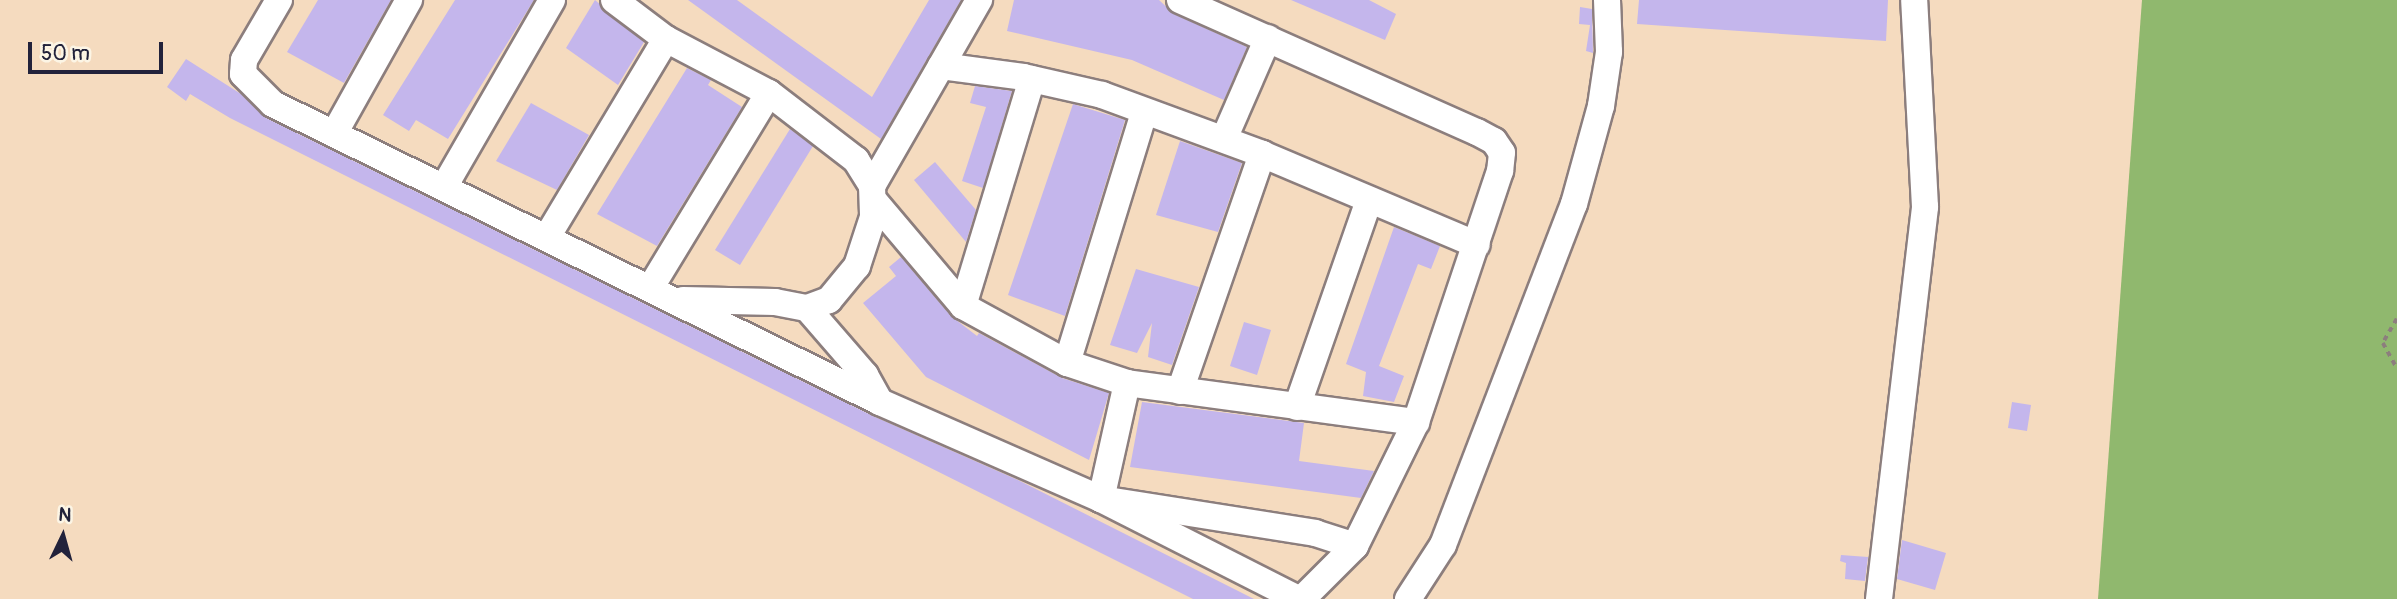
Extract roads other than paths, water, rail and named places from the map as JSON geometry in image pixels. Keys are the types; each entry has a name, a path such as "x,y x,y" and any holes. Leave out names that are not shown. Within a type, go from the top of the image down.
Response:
{"street":[{"path":"334,134 409,0"},
{"path":"444,187 552,0"},
{"path":"614,0 667,39 769,93 856,160 874,194 963,306 1067,363 1127,383 1416,422"},
{"path":"677,300 775,302 807,308 829,300 857,266 874,194 979,0"},
{"path":"271,4 244,60 243,74 272,104 677,300 880,402 1101,499 1300,599 1355,546 1416,422 1500,171 1502,153 1494,141 1180,0"},
{"path":"1408,599 1443,545 1574,204 1601,106 1609,52 1606,0"},
{"path":"1879,599 1925,207 1914,0"},
{"path":"1224,139 1268,38"},
{"path":"547,237 667,39"},
{"path":"941,66 1032,79 1102,94 1144,114 1262,154 1476,245"},
{"path":"963,306 1032,79"},
{"path":"651,288 769,93"},
{"path":"1067,363 1144,114"},
{"path":"1180,391 1262,154"},
{"path":"1297,407 1369,200"},
{"path":"807,308 865,375 880,402"},
{"path":"1101,499 1127,383"},
{"path":"1101,499 1315,533 1355,546"}]}
